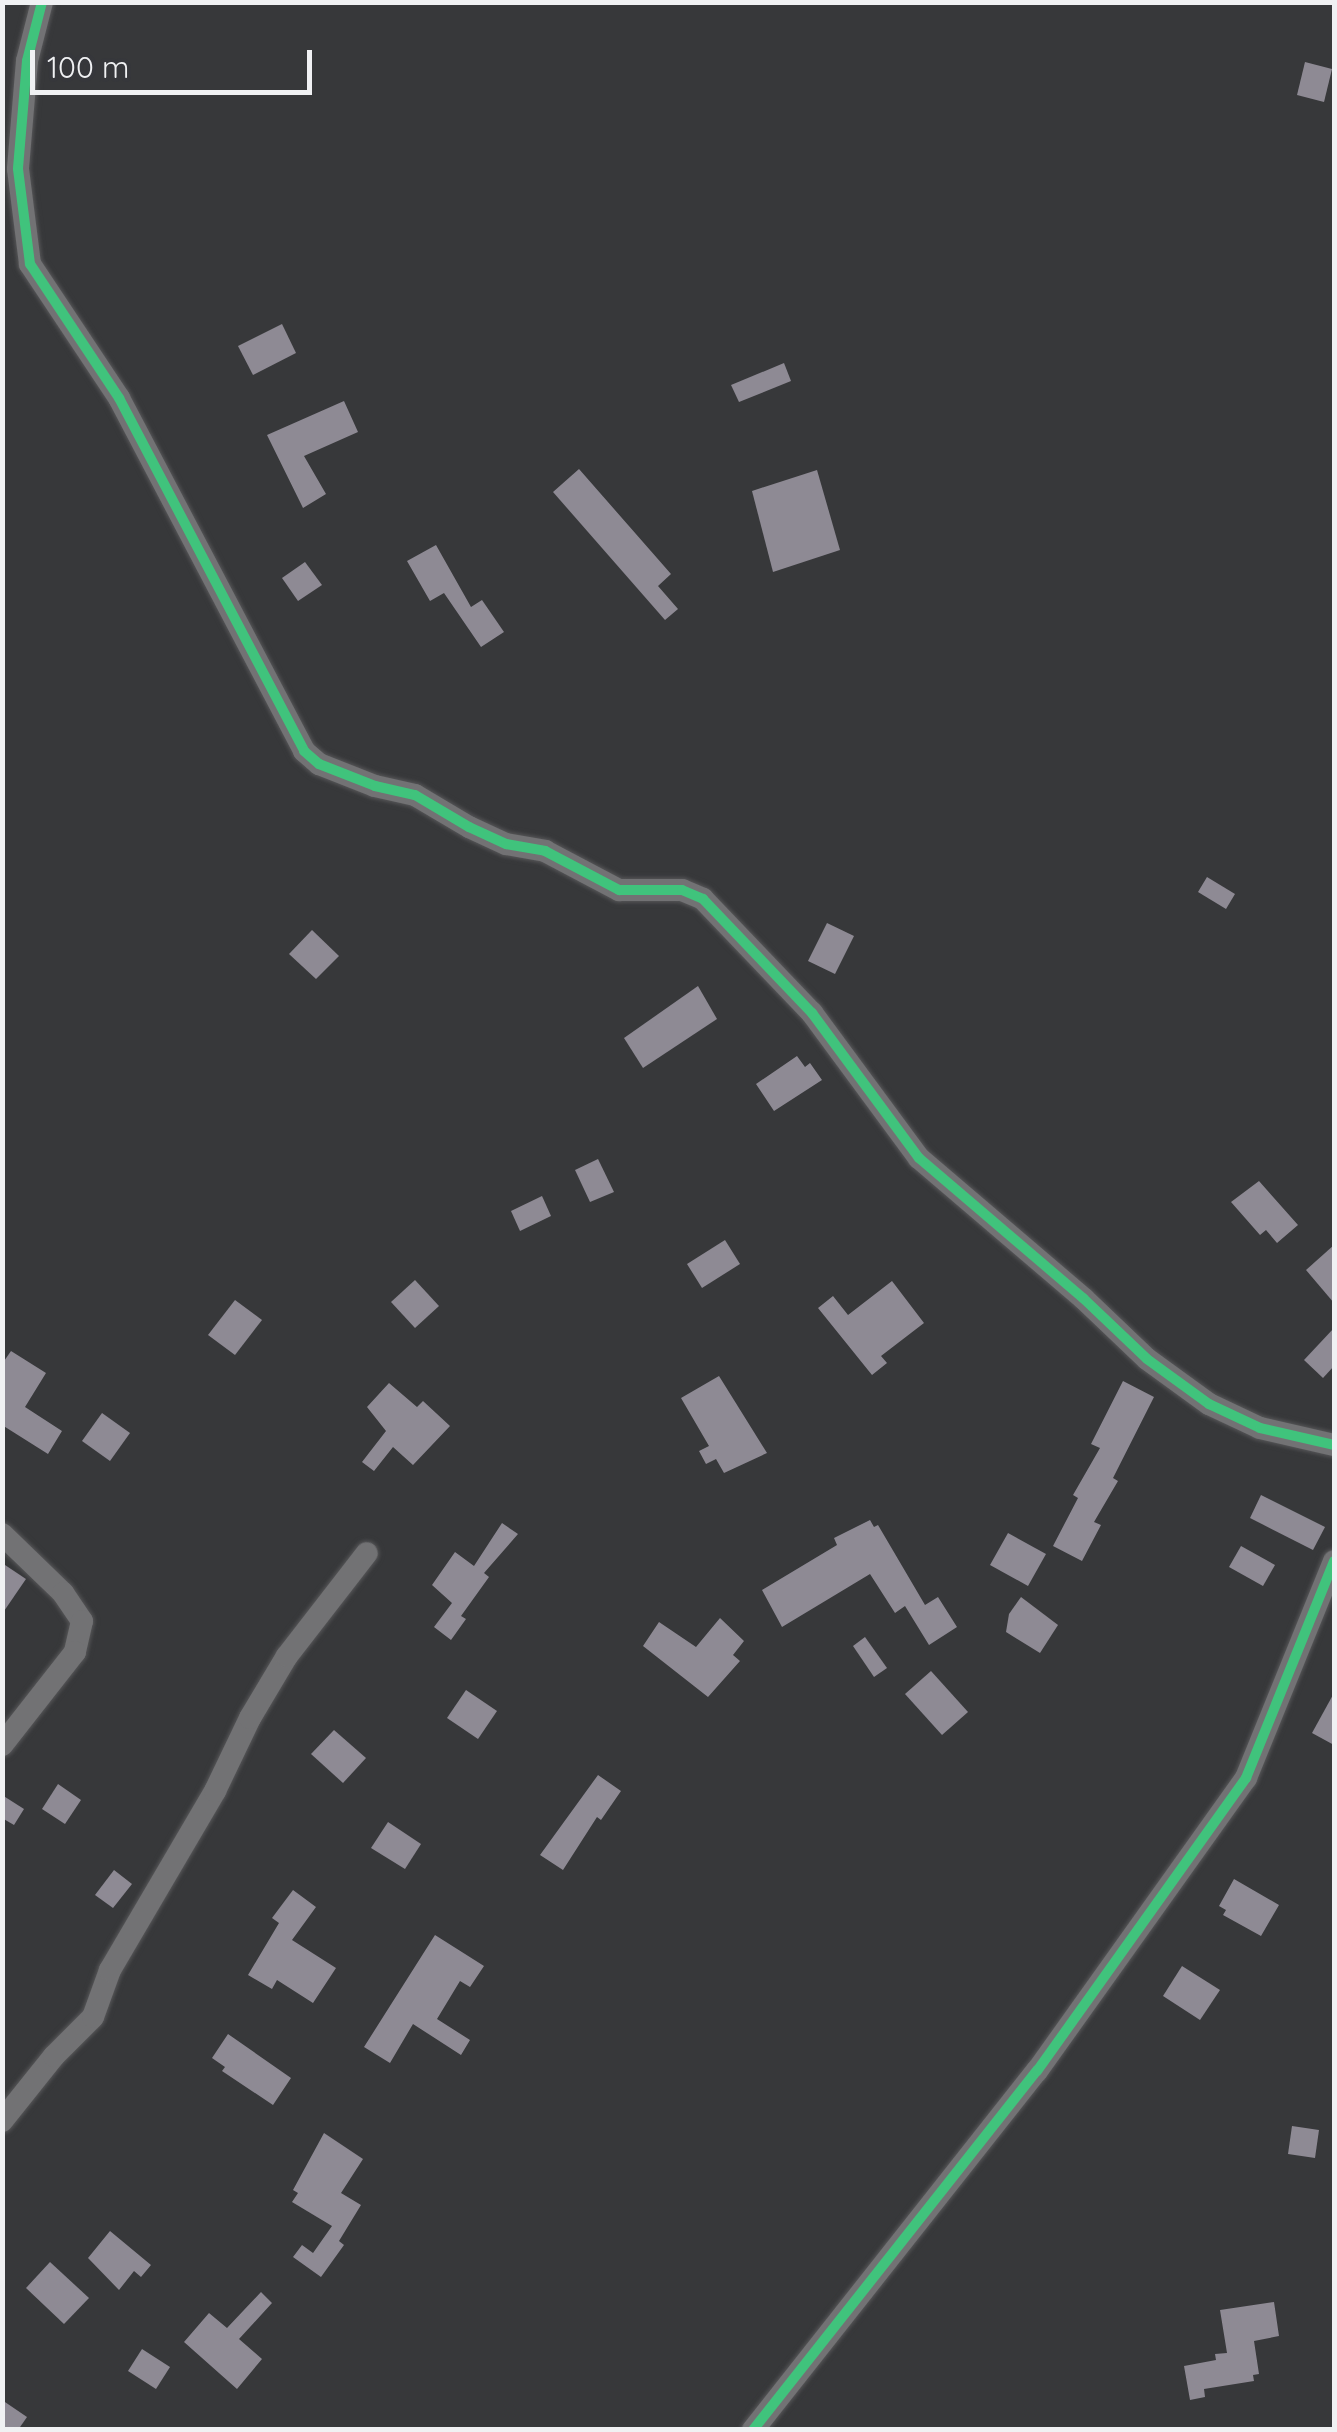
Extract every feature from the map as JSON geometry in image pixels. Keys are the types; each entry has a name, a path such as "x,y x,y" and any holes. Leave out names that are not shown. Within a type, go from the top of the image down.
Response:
{"street":[{"path":"42,2 27,60 18,170 30,264 119,398 304,751 318,764 374,786 415,795 469,827 506,844 544,852 619,890 682,890 703,899 812,1013 920,1158 1083,1298 1147,1359 1209,1404 1260,1428 1334,1445"},
{"path":"2,1534 63,1594 82,1620 82,1634 74,1652 2,1745"},
{"path":"2,2121 54,2056 92,2017 110,1970 215,1791 250,1718 288,1656 368,1553"},
{"path":"753,2430 1037,2071 1246,1778 1334,1561"}],"building":[{"path":"1305,62 1332,69 1324,102 1297,95"},
{"path":"282,324 296,353 253,375 238,346"},
{"path":"784,363 791,381 739,402 731,385"},
{"path":"344,401 358,432 304,456 326,494 303,508 267,435"},
{"path":"579,469 671,574 658,586 678,609 665,620 553,492"},
{"path":"817,470 840,550 773,572 752,491"},
{"path":"436,545 471,607 482,600 504,632 481,647 444,593 430,601 407,561"},
{"path":"305,562 322,585 298,601 282,578"},
{"path":"1207,877 1235,894 1226,909 1198,892"},
{"path":"827,923 854,936 835,974 808,961"},
{"path":"312,930 339,956 316,979 289,954"},
{"path":"698,986 717,1019 643,1068 624,1038"},
{"path":"797,1056 805,1067 810,1063 822,1080 774,1111 756,1084"},
{"path":"598,1159 614,1192 590,1202 575,1170"},
{"path":"1259,1181 1298,1225 1277,1243 1266,1230 1260,1235 1231,1202"},
{"path":"542,1196 551,1216 520,1231 511,1211"},
{"path":"725,1240 740,1264 702,1288 687,1264"},
{"path":"1334,1245 1334,1303 1306,1270"},
{"path":"415,1280 439,1306 415,1328 391,1302"},
{"path":"892,1281 924,1323 881,1356 887,1363 872,1375 818,1308 833,1296 848,1315"},
{"path":"235,1300 262,1320 235,1355 208,1335"},
{"path":"1334,1328 1334,1366 1323,1378 1304,1360"},
{"path":"11,1351 46,1373 25,1407 62,1431 48,1454 2,1425 2,1364"},
{"path":"719,1376 767,1453 724,1473 716,1459 706,1464 699,1451 709,1446 681,1398"},
{"path":"1123,1381 1154,1397 1113,1478 1118,1481 1094,1522 1101,1525 1082,1561 1053,1546 1078,1498 1073,1495 1100,1448 1091,1444"},
{"path":"389,1383 417,1407 423,1401 450,1426 413,1465 393,1447 374,1471 362,1462 386,1431 367,1407"},
{"path":"102,1413 130,1433 110,1461 82,1441"},
{"path":"1261,1495 1325,1527 1313,1550 1250,1518"},
{"path":"870,1520 874,1527 878,1525 925,1605 938,1597 957,1627 929,1645 905,1606 895,1613 870,1574 782,1627 762,1590 837,1545 834,1538"},
{"path":"502,1523 518,1534 484,1573 489,1577 461,1616 466,1619 451,1640 434,1627 452,1603 432,1585 455,1552 474,1566"},
{"path":"1008,1533 1046,1554 1028,1586 990,1565"},
{"path":"1241,1546 1275,1565 1263,1586 1229,1567"},
{"path":"2,1563 26,1579 2,1614"},
{"path":"1021,1597 1058,1625 1040,1653 1006,1632 1009,1614"},
{"path":"720,1618 744,1641 733,1655 740,1661 708,1697 643,1646 659,1622 696,1647"},
{"path":"865,1637 887,1668 874,1677 853,1646"},
{"path":"931,1671 968,1712 942,1735 905,1694"},
{"path":"466,1690 497,1711 478,1739 447,1718"},
{"path":"1334,1693 1334,1745 1312,1733"},
{"path":"334,1730 366,1758 343,1783 311,1754"},
{"path":"598,1775 621,1791 601,1820 597,1817 563,1870 540,1855"},
{"path":"58,1784 81,1800 65,1824 42,1809"},
{"path":"2,1795 24,1809 14,1825 2,1818"},
{"path":"388,1822 421,1844 405,1869 371,1848"},
{"path":"114,1870 132,1884 113,1908 95,1895"},
{"path":"1234,1879 1279,1905 1261,1936 1223,1915 1226,1910 1219,1906"},
{"path":"293,1890 316,1907 292,1940 336,1968 313,2003 277,1980 272,1989 248,1975 279,1923 272,1918"},
{"path":"435,1935 484,1966 470,1987 460,1981 437,2019 470,2040 461,2055 413,2024 390,2063 364,2047"},
{"path":"1182,1966 1220,1990 1200,2020 1163,1996"},
{"path":"228,2034 291,2078 273,2105 222,2071 225,2067 212,2058"},
{"path":"1292,2126 1319,2130 1315,2158 1288,2154"},
{"path":"324,2133 363,2159 341,2193 361,2205 339,2241 344,2245 321,2277 293,2257 302,2245 313,2253 332,2226 292,2202 298,2193 293,2190"},
{"path":"110,2231 151,2265 141,2277 134,2271 119,2290 88,2258"},
{"path":"50,2262 89,2298 64,2324 26,2288"},
{"path":"261,2292 272,2303 239,2339 262,2359 237,2389 184,2342 209,2313 227,2328"},
{"path":"1274,2302 1279,2336 1254,2341 1259,2374 1253,2375 1254,2381 1204,2389 1205,2397 1190,2400 1184,2366 1216,2360 1215,2354 1227,2353 1220,2310"},
{"path":"142,2349 170,2367 156,2389 128,2371"},
{"path":"2,2400 27,2417 18,2430 2,2430"}],"cycle path":[{"path":"42,2 27,61 18,169 30,264 119,398 304,751 319,764 375,786 415,795 469,827 506,844 545,851 619,890 682,890 703,899 812,1013 919,1158 1083,1298 1147,1359 1209,1404 1260,1428 1334,1445"},
{"path":"753,2430 1037,2071 1246,1778 1334,1561"}]}
